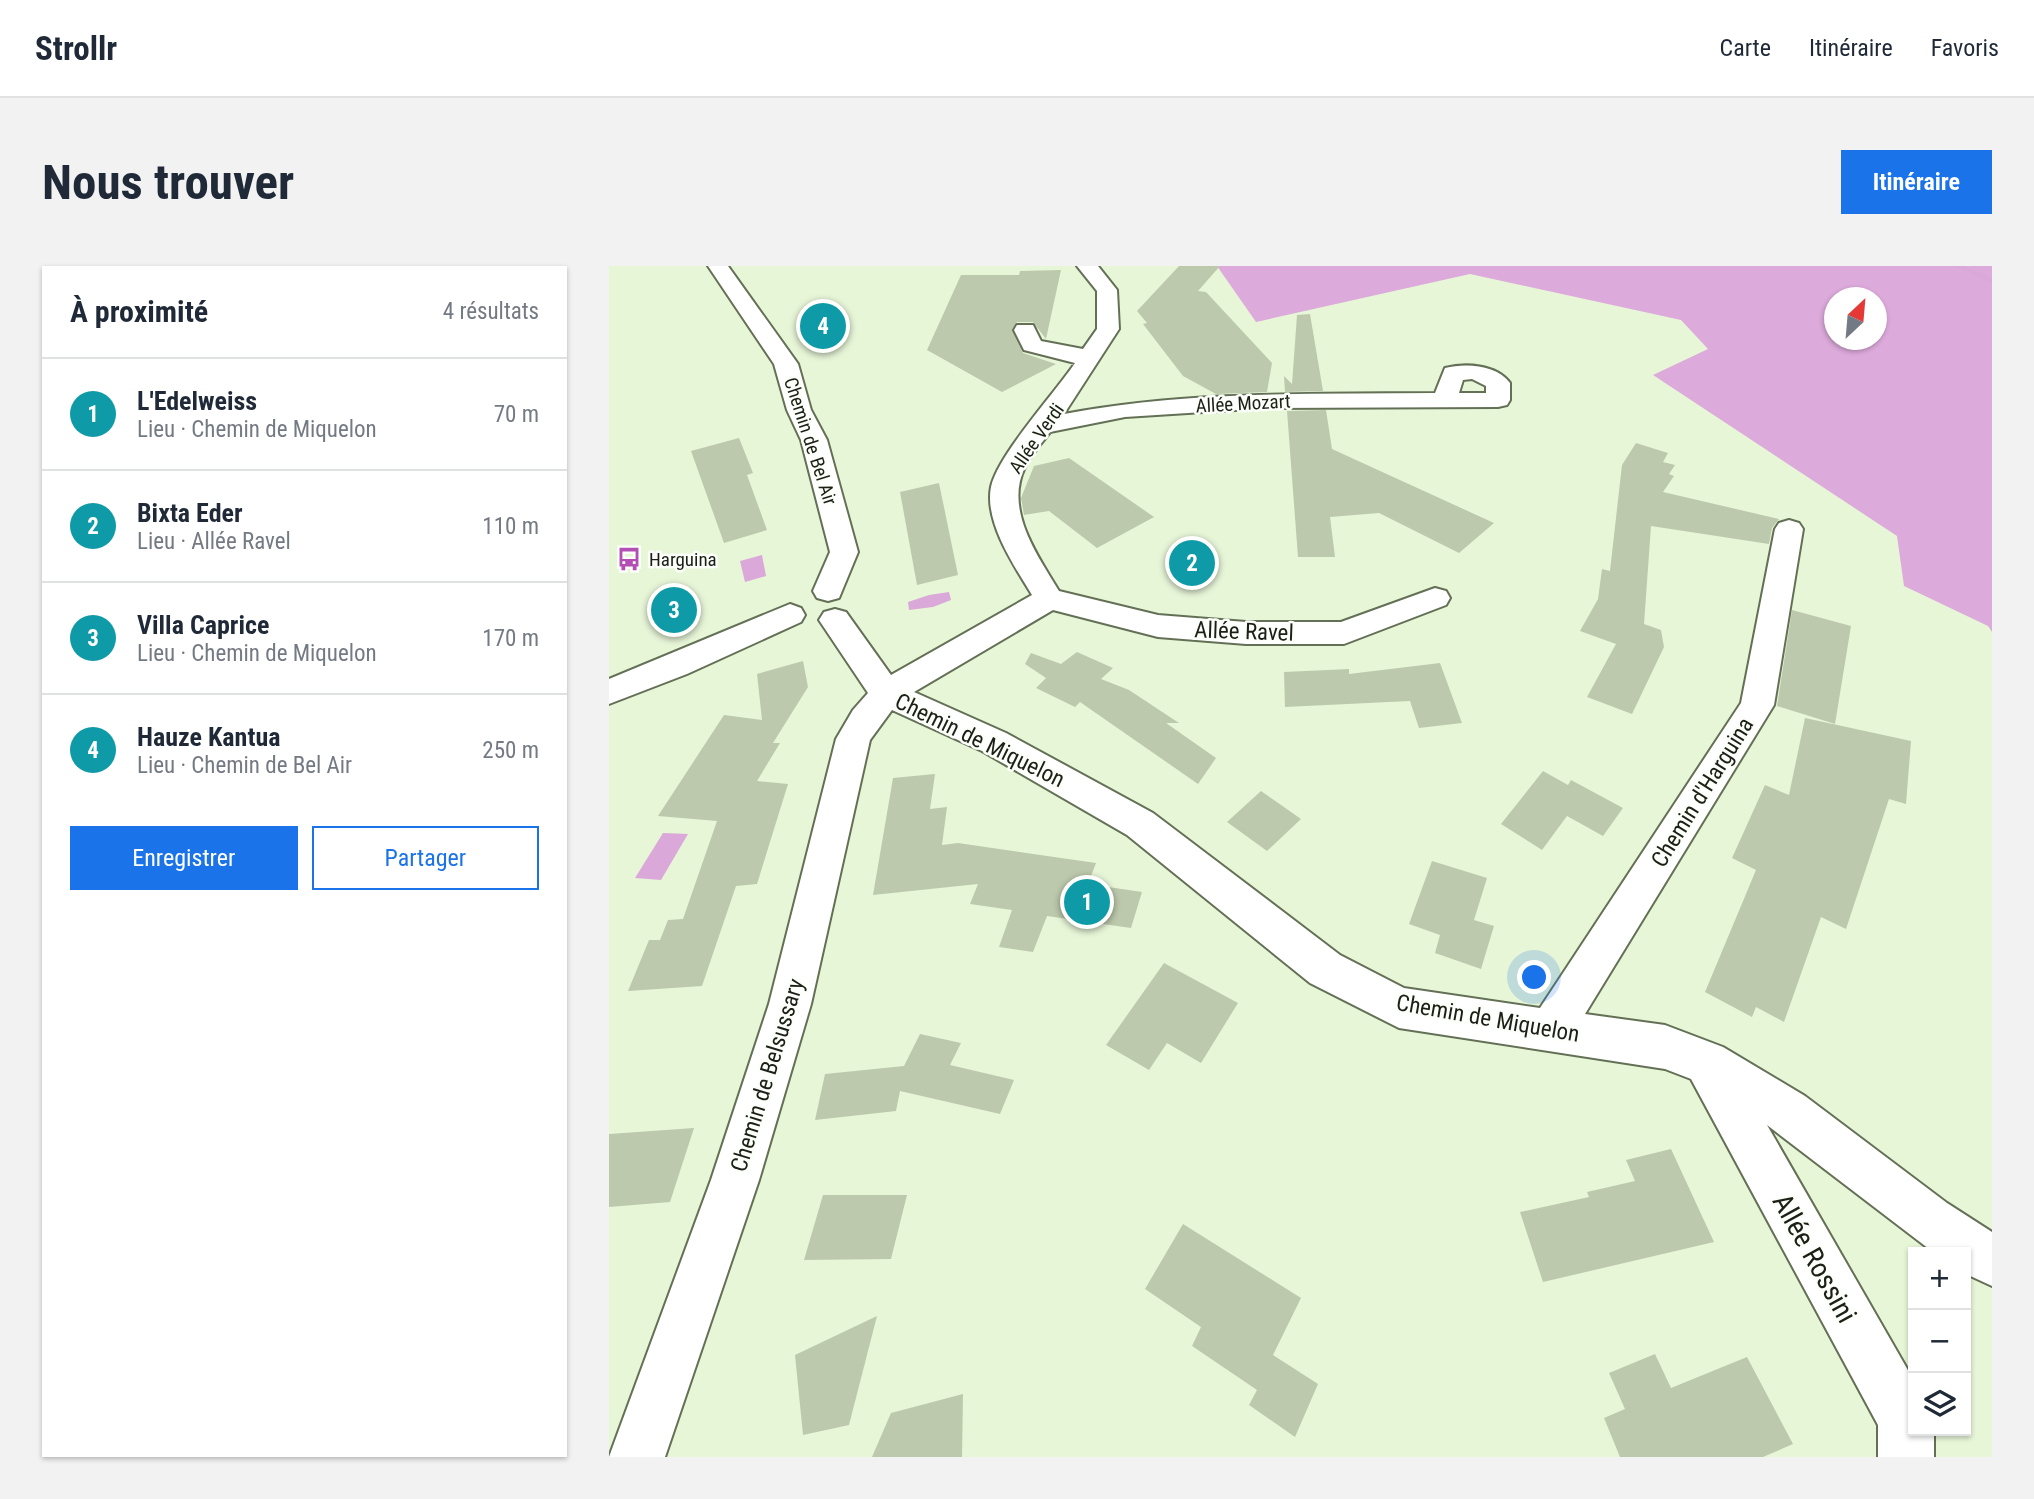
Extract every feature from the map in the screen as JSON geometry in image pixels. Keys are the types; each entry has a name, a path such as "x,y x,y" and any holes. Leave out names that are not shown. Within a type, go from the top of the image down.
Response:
{"street":[{"name":"Chemin de Bel Air","path":"718,266 786,364 799,410 814,440 844,552 831,606"},
{"name":"Allée Verdi","path":"1049,599 1017,546 1005,508 1004,488 1012,464 1092,358 1108,329 1107,290 1087,266"},
{"path":"1025,330 1032,345 1065,355 1092,358"},
{"name":"Allée Mozart","path":"1043,426 1125,410 1241,402 1445,400"},
{"name":"Chemin d'Harguina","path":"1551,1029 1757,705 1789,529"},
{"path":"609,692 790,615 802,598 831,606"},
{"name":"Allée Ravel","path":"1049,599 1158,626 1258,633 1344,633 1435,598"},
{"path":"887,694 914,675 1049,599"},
{"name":"Chemin de Miquelon","path":"831,606 887,694 994,742 1140,824 1325,969 1399,1008 1665,1047 1707,1063 1789,1112 1929,1221 1992,1261"},
{"name":"Chemin de Belsussary","path":"636,1457 735,1180 790,1004 853,740 865,719 887,694"},
{"name":"Allée Rossini","path":"1707,1063 1906,1420 1906,1457"}],"shaded area":[{"path":"1217,266 1992,266 1992,632 1988,626 1904,586 1897,536 1653,375 1708,349 1681,320 1470,274 1256,322"},
{"path":"762,555 766,576 745,582 740,561"},
{"path":"949,592 951,600 933,607 909,610 908,602"},
{"path":"663,833 688,834 661,880 635,878"}],"building":[{"path":"1179,266 1220,266 1198,291 1206,292 1272,363 1267,392 1216,394 1183,376 1143,324 1147,323 1137,311"},
{"path":"1061,270 1046,339 1033,322 1017,322 1012,329 1023,353 1056,364 1002,392 927,350 961,275 1019,275 1020,271"},
{"path":"1310,314 1323,391 1285,392 1284,376 1292,384 1297,315"},
{"path":"1326,410 1332,449 1494,523 1459,553 1379,513 1330,517 1335,557 1298,557 1287,411"},
{"path":"739,438 753,473 747,475 767,530 724,543 691,451"},
{"path":"1636,443 1668,453 1663,462 1675,465 1669,474 1674,476 1663,492 1779,519 1772,528 1769,544 1651,526 1644,624 1661,630 1664,647 1632,714 1587,697 1616,644 1580,631 1598,599 1602,569 1610,571 1622,465"},
{"path":"1069,458 1154,517 1097,548 1049,511 1024,515 1021,498 1034,466"},
{"path":"939,483 958,575 917,585 900,492"},
{"path":"1792,610 1851,626 1835,724 1777,706"},
{"path":"1077,652 1113,668 1101,679 1129,690 1179,723 1166,723 1216,758 1198,784 1080,702 1075,707 1036,688 1046,678 1025,664 1031,653 1061,664"},
{"path":"803,661 808,687 773,743 780,743 757,781 788,784 757,884 736,886 702,986 628,991 649,940 660,940 668,920 683,919 717,821 658,816 724,715 762,720 757,674"},
{"path":"1440,663 1462,723 1419,728 1410,701 1285,707 1284,672 1349,669 1349,674"},
{"path":"1805,718 1911,741 1906,804 1889,799 1846,929 1821,917 1784,1022 1756,1007 1752,1017 1705,992 1756,870 1732,858 1765,785 1789,795"},
{"path":"1543,771 1568,785 1571,780 1623,808 1603,836 1567,816 1542,850 1501,824"},
{"path":"935,774 930,809 947,807 942,845 958,843 1096,863 1088,884 1142,892 1131,928 1047,916 1033,952 999,947 1012,910 970,904 978,884 873,895 893,778"},
{"path":"1261,791 1301,819 1267,851 1227,822"},
{"path":"1432,861 1487,878 1474,920 1494,926 1481,969 1435,953 1440,935 1409,924"},
{"path":"1164,963 1238,1003 1201,1063 1167,1043 1149,1070 1106,1045"},
{"path":"920,1034 961,1043 950,1065 1014,1080 1000,1114 900,1091 896,1111 815,1120 825,1074 904,1066"},
{"path":"694,1128 670,1202 609,1207 609,1134"},
{"path":"1671,1149 1714,1242 1543,1282 1520,1212 1589,1197 1587,1192 1635,1181 1626,1160"},
{"path":"823,1195 907,1195 891,1259 804,1260"},
{"path":"1183,1224 1301,1298 1273,1355 1318,1384 1295,1437 1249,1405 1257,1390 1192,1346 1201,1327 1145,1289"},
{"path":"877,1316 849,1425 803,1435 795,1355"},
{"path":"1655,1354 1671,1388 1747,1357 1793,1444 1763,1457 1620,1457 1604,1418 1625,1409 1609,1373"},
{"path":"963,1394 962,1457 872,1457 891,1413"}],"waterway":[{"path":"1958,266 1992,281"}],"place":[{"name":"Hauze Kantua","path":"823,326"},
{"name":"Harguina","path":"629,559"},
{"name":"Bixta Eder","path":"1192,563"},
{"name":"Villa Caprice","path":"674,610"},
{"name":"L'Edelweiss","path":"1087,902"}]}
